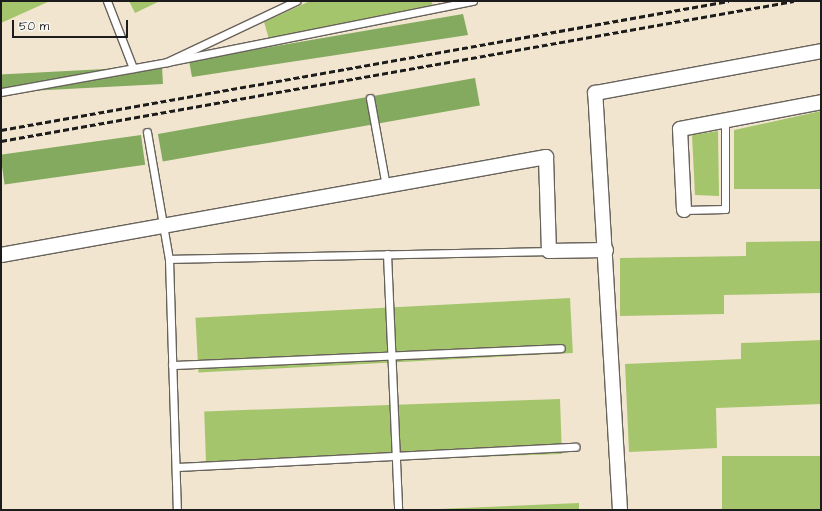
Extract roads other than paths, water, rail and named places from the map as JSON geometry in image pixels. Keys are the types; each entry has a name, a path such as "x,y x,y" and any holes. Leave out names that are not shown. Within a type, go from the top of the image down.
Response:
{"street":[{"path":"620,510 606,250 595,93 821,51"},
{"path":"684,210 680,129 821,102"},
{"path":"1,255 546,157 549,251 606,250"}],"lane":[{"path":"107,1 133,68"},
{"path":"167,62 296,1"},
{"path":"1,92 167,62 473,1"},
{"path":"370,98 386,186"},
{"path":"684,210 725,209 725,120"},
{"path":"147,132 169,259 177,510"},
{"path":"169,259 549,251"},
{"path":"387,254 398,510"},
{"path":"172,365 392,354 561,348"},
{"path":"176,467 575,447"}],"railway":[{"path":"1,130 729,1"},
{"path":"1,141 794,1"}]}
